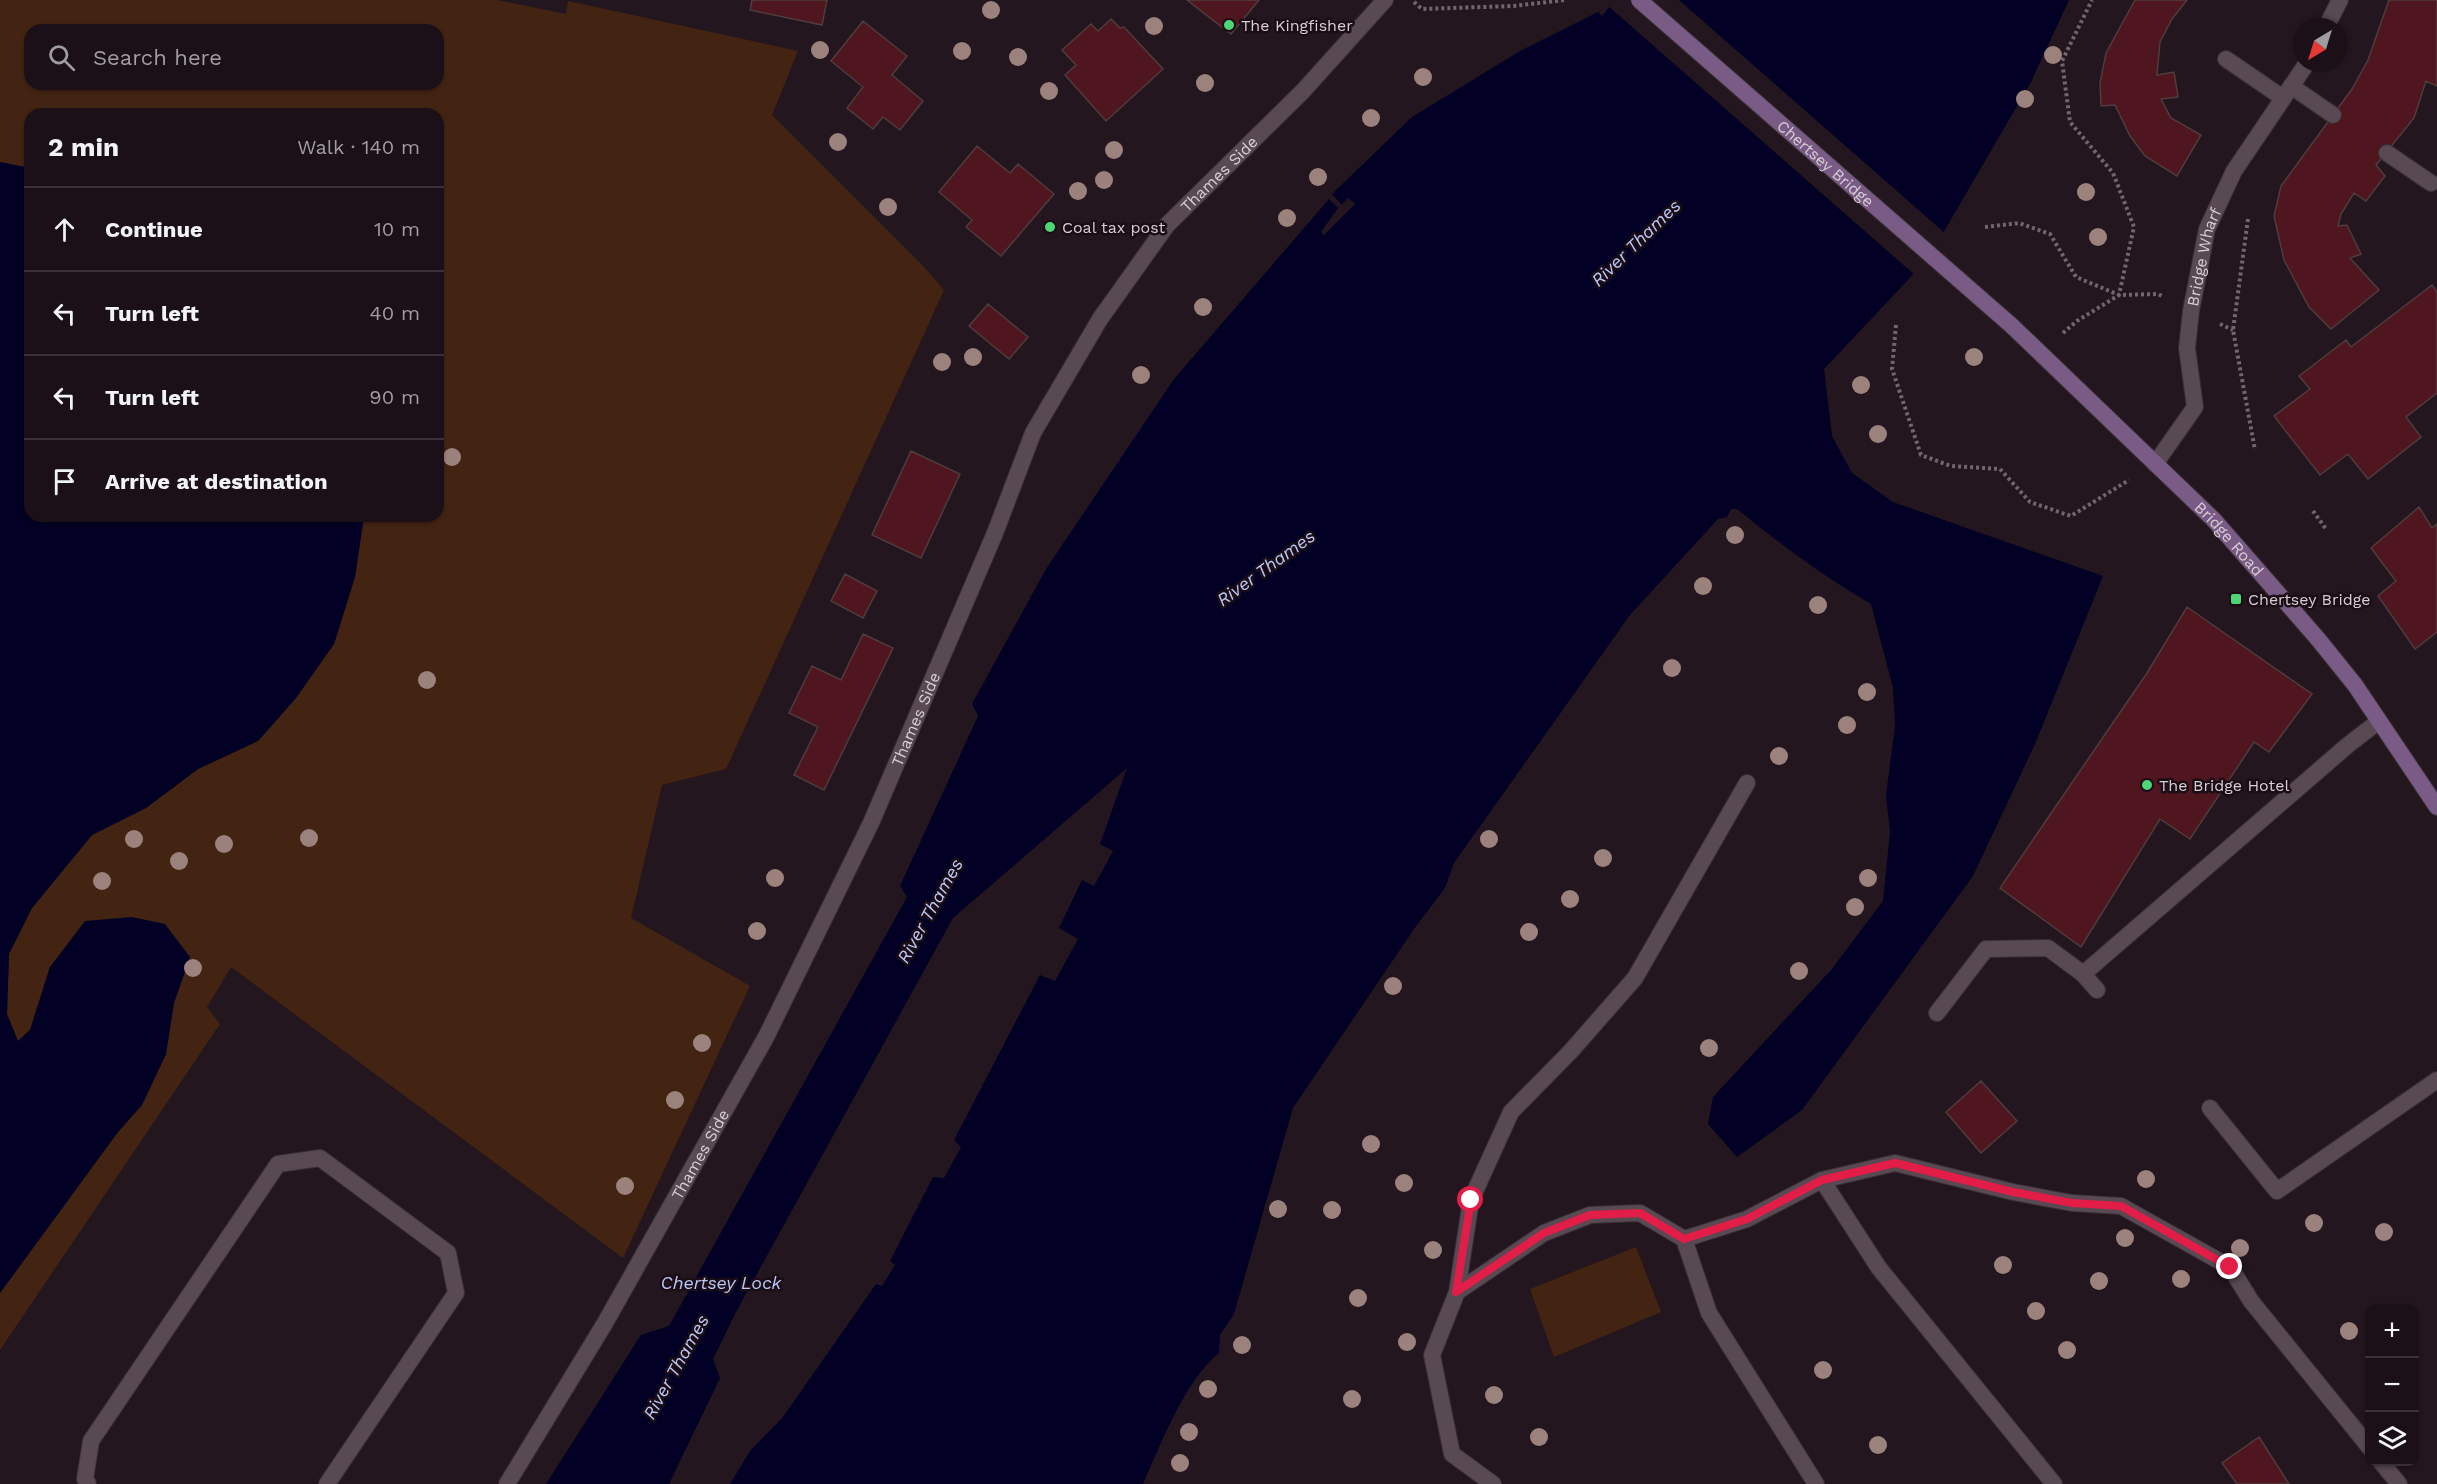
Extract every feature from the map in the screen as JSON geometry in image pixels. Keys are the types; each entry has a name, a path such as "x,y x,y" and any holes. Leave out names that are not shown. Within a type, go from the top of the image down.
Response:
{"main road":[{"name":"Chertsey Bridge","path":"1640,0 2012,326"},
{"name":"Bridge Road","path":"2012,326 2214,520 2355,685 2437,807"}],"street":[{"name":"Thames Side","path":"507,1484 605,1323 766,1036 871,823 995,533 1033,433 1100,319 1167,225 1303,91 1385,0"},
{"path":"2331,18 2340,0"},
{"path":"2226,59 2333,115"},
{"name":"Bridge Wharf","path":"2155,464 2195,407 2187,348 2191,311 2207,230 2234,171 2301,72"},
{"path":"2387,153 2431,183"},
{"path":"2083,974 2348,745 2379,721"},
{"path":"1492,1484 1452,1454 1432,1355 1456,1292 1471,1200 1510,1112 1571,1051 1635,978 1747,783"},
{"path":"1937,1013 1986,949 2048,948 2083,974 2097,990"},
{"path":"2210,1108 2277,1191 2437,1080"},
{"path":"88,1484 85,1479 91,1441 278,1164 320,1158 448,1253 456,1293 327,1484"},
{"path":"1684,1239 1747,1219 1822,1180 1895,1163 2013,1192 2072,1203 2121,1206 2230,1267 2252,1301 2365,1442"},
{"path":"1822,1180 1879,1268 2054,1484"},
{"path":"1456,1292 1544,1233 1590,1215 1640,1213 1684,1239 1709,1313 1816,1484"},
{"path":"2384,1466 2399,1484"}],"path":[{"path":"1422,9 1513,6 1565,0"},
{"path":"2057,338 2077,321 2119,295 2134,227 2113,173 2070,122 2062,61 2092,0"},
{"path":"2249,208 2233,330 2255,450"},
{"path":"1985,227 2019,223 2050,234 2076,277 2119,295 2158,294"},
{"path":"1896,325 1892,369 1921,455 1951,466 2000,470 2030,502 2071,516 2130,479"},
{"path":"2313,512 2326,529"}],"shaded area":[{"path":"0,0 497,0 566,14 568,1 798,51 772,115 926,269 944,290 726,769 662,785 631,918 750,986 623,1258 231,967 207,1007 220,1024 0,1350 0,1293 118,1132 142,1105 166,1054 174,1003 190,957 50,967 30,1030 17,1042 7,1014 9,954 32,908 92,835 146,808 198,769 258,741 296,698 334,644 355,577 363,522 444,522 444,108 24,108 24,167 0,162"},
{"path":"1636,1247 1661,1312 1554,1357 1530,1289"}],"water":[{"path":"1615,0 2069,0 2031,82 1939,240 1909,279 1824,369 1832,436 1852,473 1893,502 2103,576 2035,744 1973,876 1802,1110 1737,1157 1708,1124 1713,1097 1831,970 1883,901 1890,832 1886,795 1895,726 1893,688 1871,604 1802,559 1737,509 1731,509 1727,517 1718,519 1630,615 1454,863 1445,888 1414,929 1293,1108 1234,1314 1220,1335 1219,1353 1195,1379 1185,1396 1143,1484 730,1484 750,1451 783,1417 876,1284 882,1286 895,1265 890,1261 933,1177 944,1178 961,1147 954,1140 1040,975 1055,981 1078,939 1059,928 1082,880 1094,886 1113,851 1100,844 1127,768 953,918 736,1312 713,1359 720,1378 669,1484 546,1484 641,1335 669,1326 907,897 900,886 978,716 972,704 1046,569 1174,379 1329,199 1338,208 1321,232 1324,235 1355,204 1348,198 1342,205 1332,194 1412,117 1520,51 1598,12 1602,16"},
{"path":"0,162 24,167 24,522 363,522 355,577 334,644 296,698 258,741 198,769 146,808 92,835 32,908 9,954 7,1014 18,1041 30,1030 50,967 85,921 132,917 165,924 190,957 174,1003 166,1054 142,1105 118,1132 0,1293"}],"pier":[{"path":"1611,0 1679,0 1946,234 1916,276 1607,5"}],"building":[{"path":"752,0 827,0 822,25 750,10"},
{"name":"The Kingfisher","path":"1187,0 1259,0 1231,34"},
{"path":"2135,0 2187,0 2172,19 2160,42 2157,75 2174,72 2178,97 2161,99 2171,118 2201,135 2177,176 2145,156 2130,136 2115,105 2101,106 2100,83 2106,53"},
{"path":"2389,0 2437,0 2437,86 2426,81 2414,118 2376,165 2385,176 2366,201 2354,193 2341,214 2338,226 2347,225 2361,254 2350,258 2379,290 2331,329 2309,307 2284,260 2274,216 2281,186 2352,89 2368,60"},
{"path":"1111,19 1120,28 1124,27 1163,69 1106,121 1065,75 1076,65 1062,50 1091,24 1098,31"},
{"path":"863,21 907,56 892,75 923,101 900,130 883,117 873,129 847,108 863,87 831,61"},
{"path":"977,146 1010,173 1018,164 1054,194 1001,256 966,227 972,220 939,192"},
{"path":"2432,285 2437,292 2437,393 2406,417 2421,437 2368,479 2348,454 2320,475 2274,416 2310,389 2299,376 2346,340 2351,347"},
{"path":"988,304 1028,337 1009,359 969,326"},
{"path":"911,451 960,474 921,558 872,535"},
{"path":"2419,507 2432,528 2437,524 2437,632 2415,649 2378,596 2396,581 2371,548"},
{"path":"845,574 877,591 863,618 831,601"},
{"name":"The Bridge Hotel","path":"2187,607 2312,694 2269,752 2254,742 2190,839 2160,819 2081,947 2000,888 2147,673"},
{"path":"863,634 893,648 824,790 794,775 818,727 789,713 812,666 841,680"},
{"path":"1981,1081 2017,1121 1981,1153 1946,1112"},
{"path":"2259,1437 2289,1484 2237,1484 2222,1463"}],"place":[{"name":"The Kingfisher","path":"1229,25"},
{"name":"Coal tax post","path":"1050,227"},
{"name":"Chertsey Bridge","path":"2236,599"},
{"name":"The Bridge Hotel","path":"2147,785"}],"route":[{"path":"1471,1200 1456,1292 1544,1233 1590,1215 1640,1213 1684,1239 1747,1219 1822,1180 1895,1163 2013,1192 2072,1203 2121,1206 2230,1267"}],"water label":[{"name":"River Thames","path":"1636,243"},
{"name":"River Thames","path":"1266,568"},
{"name":"River Thames","path":"930,911"},
{"name":"Chertsey Lock","path":"721,1283"},
{"name":"River Thames","path":"676,1367"}]}
